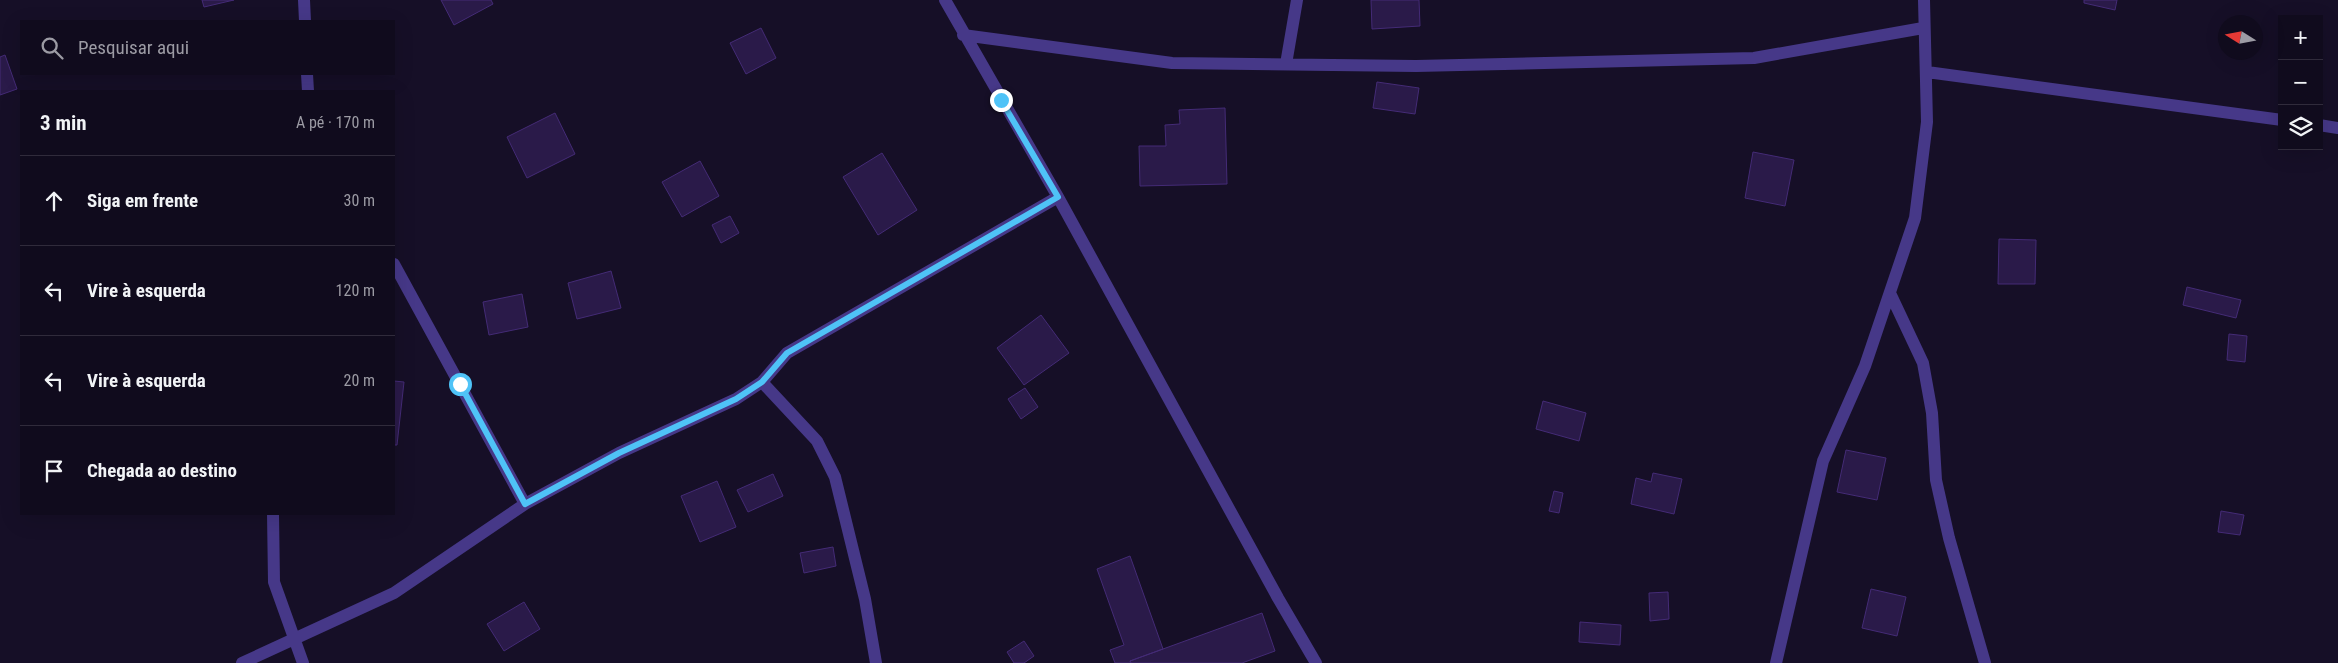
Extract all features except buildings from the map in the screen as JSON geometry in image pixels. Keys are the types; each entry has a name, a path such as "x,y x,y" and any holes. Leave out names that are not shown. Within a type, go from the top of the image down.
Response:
{"street":[{"path":"304,0 305,20"},
{"path":"945,0 963,35 1058,197 1273,590 1316,663"},
{"path":"1286,64 1297,0"},
{"path":"1776,663 1823,461 1865,366 1915,218 1927,122 1928,72 1923,28 1924,0"},
{"path":"963,35 1172,63 1416,66 1754,58 1923,28"},
{"path":"1928,72 2278,119"},
{"path":"307,75 308,90"},
{"path":"2323,126 2338,128"},
{"path":"242,663 394,593 525,504 619,453 736,399 762,382 787,353 1058,197"},
{"path":"395,266 525,504"},
{"path":"1890,293 1923,363 1932,413 1936,480 1949,538 1984,663"},
{"path":"762,382 817,441 835,477 865,599 876,663"},
{"path":"273,515 274,582 303,663"}],"route":[{"path":"460,384 525,504 619,453 736,399 762,382 787,353 1058,197 1001,100"}]}
